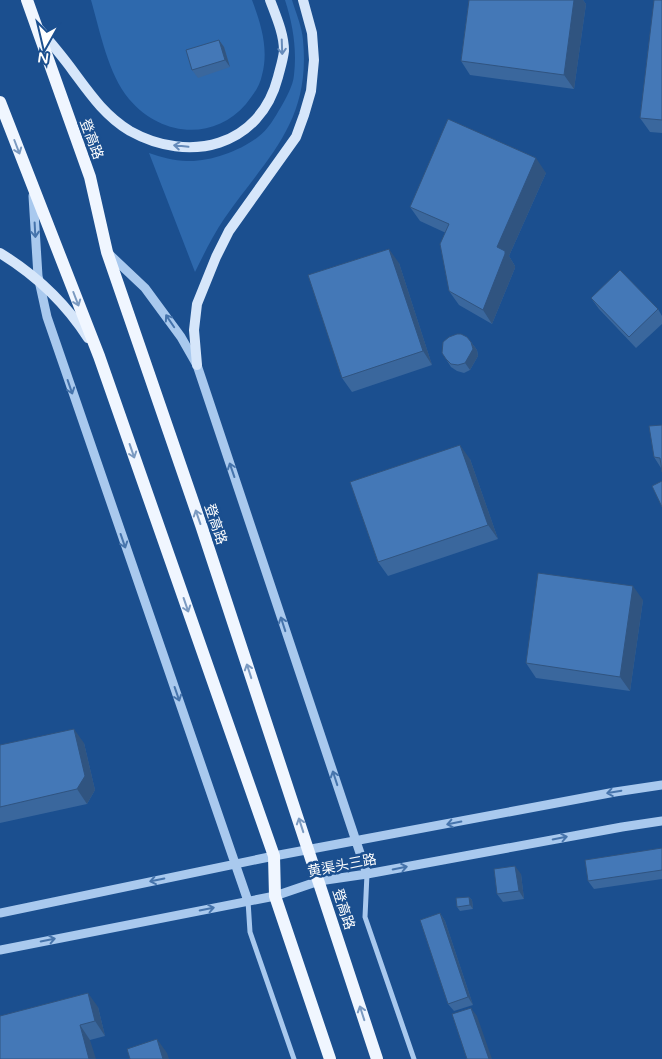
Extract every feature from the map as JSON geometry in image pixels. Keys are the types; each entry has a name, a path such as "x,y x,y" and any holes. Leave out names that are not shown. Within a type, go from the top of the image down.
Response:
{"main road":[{"name":"登高路","path":"27,0 90,177 107,252 201,525 377,1059"},
{"path":"35,23 93,100 117,122 131,131 157,142 183,148 207,146 231,139 250,126 265,110 274,91 284,50 281,31 270,0"},
{"path":"197,366 194,330 197,304 216,257 229,231 296,137 311,91 314,60 312,33 303,0"},
{"path":"0,102 99,356 274,856 275,896 330,1059"},
{"path":"0,253 19,264 49,289 75,317 99,356"}],"street":[{"path":"30,181 40,281 47,317 236,864 248,901 250,932 294,1059"},
{"path":"107,252 145,288 181,337 197,366 367,874 365,917 414,1059"},
{"name":"黄渠头三路","path":"0,913 274,856 662,785"},
{"name":"黄渠头三路","path":"0,950 275,896 319,882 662,821"}],"shaded area":[{"path":"91,0 252,0 261,27 265,56 258,87 246,104 233,116 203,129 187,130 171,127 156,121 129,99 115,77"},
{"path":"285,0 292,0 303,40 304,69 300,94 293,117 270,157 220,225 195,272 149,153 177,160 205,160 224,155 242,147 265,131 287,96 294,75 294,37"}],"building":[{"path":"469,0 574,0 564,75 461,61"},
{"path":"654,0 662,0 662,120 640,118"},
{"path":"219,40 225,60 192,70 186,50"},
{"path":"448,119 536,158 497,247 505,251 505,254 483,310 449,291 440,244 449,224 410,207"},
{"path":"389,249 423,351 342,378 308,275"},
{"path":"620,270 658,309 629,337 591,298"},
{"path":"457,334 467,337 473,349 465,363 458,365 451,364 442,353 443,342"},
{"path":"662,425 662,472 660,458 654,457 649,426"},
{"path":"460,445 488,525 378,562 350,482"},
{"path":"662,481 662,507 652,486"},
{"path":"538,573 633,586 620,677 526,663"},
{"path":"74,729 85,776 77,789 0,807 0,745"},
{"path":"662,848 662,870 588,881 585,860"},
{"path":"515,866 519,891 497,894 494,869"},
{"path":"469,897 470,905 457,907 456,898"},
{"path":"440,913 468,997 448,1004 420,920"},
{"path":"88,993 95,1021 80,1025 89,1059 0,1059 0,1016"},
{"path":"471,1008 489,1059 467,1059 452,1014"},
{"path":"157,1039 163,1059 130,1059 127,1049"}]}
